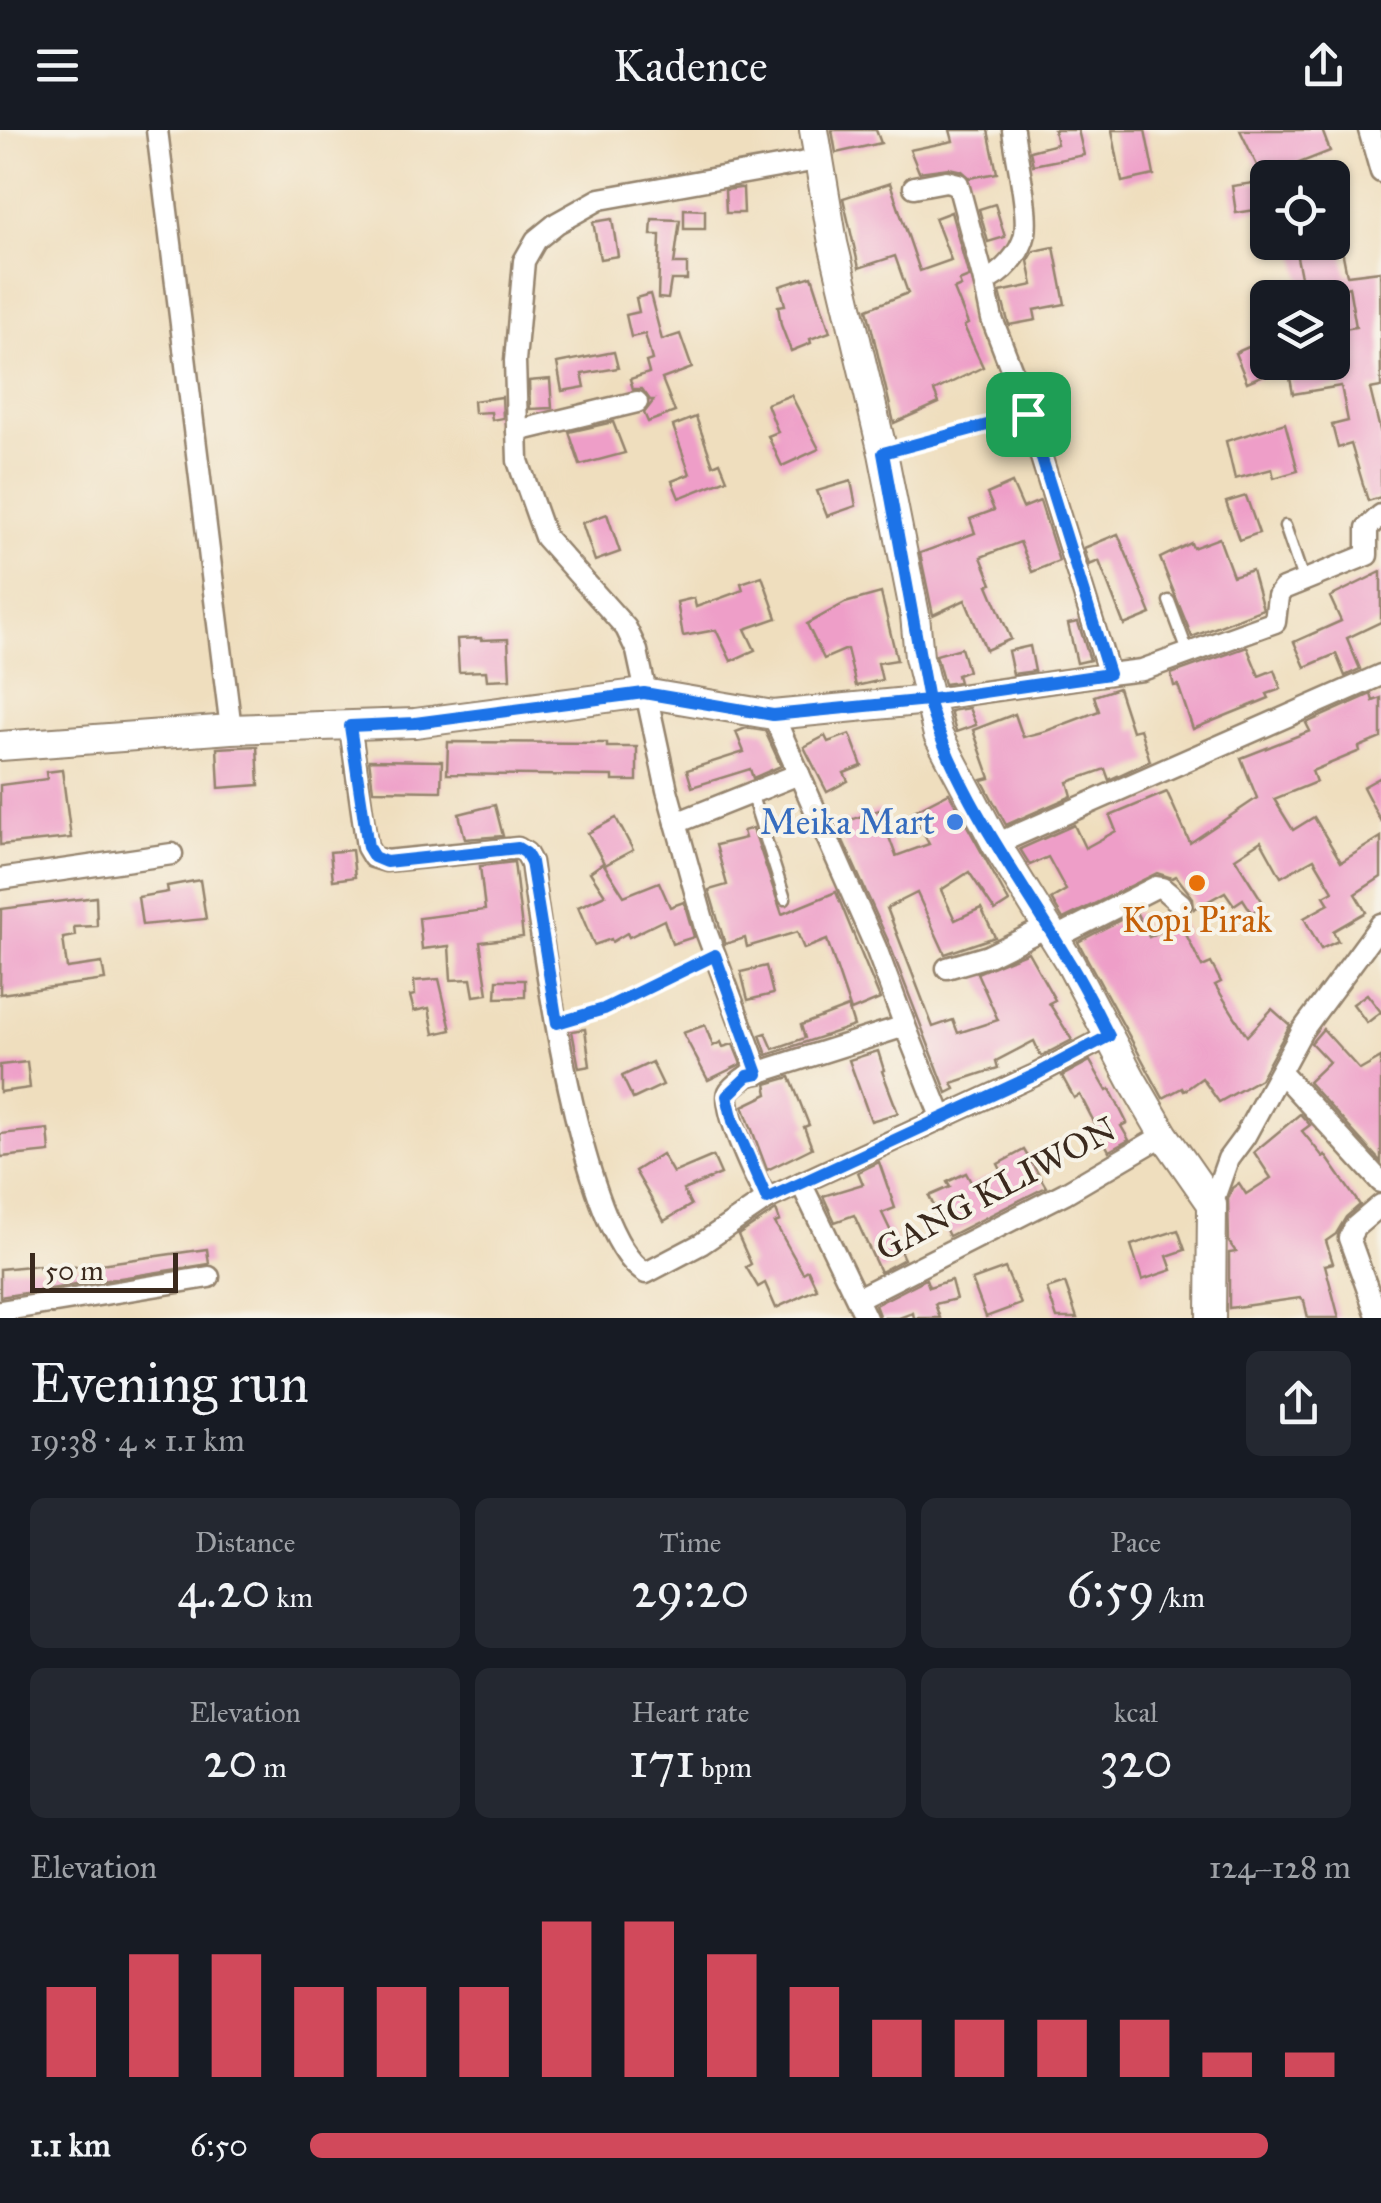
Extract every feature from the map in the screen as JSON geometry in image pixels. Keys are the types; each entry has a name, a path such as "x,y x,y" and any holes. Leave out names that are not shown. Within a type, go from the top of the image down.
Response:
{"main road":[{"path":"814,130 938,735 956,774 1051,933 1164,1136 1212,1204 1211,1318"},
{"path":"0,746 231,729 415,723 644,693 773,715 928,700"}],"street":[{"path":"157,130 231,729"},
{"path":"984,280 994,277 1012,259 1024,235 1013,130"},
{"path":"1369,130 1381,172"},
{"path":"758,1074 715,955 676,823 644,693 644,674 626,628 545,537 518,460 515,361 524,261 536,240 558,223 600,198 818,160"},
{"path":"914,187 946,181 958,184 992,319 1028,414 1109,674"},
{"path":"517,430 637,402"},
{"path":"928,700 1142,670 1275,622 1278,596 1283,589 1367,555 1368,528 1381,515"},
{"path":"996,844 1381,675"},
{"path":"773,715 876,948 942,1119"},
{"path":"350,726 368,847 374,857 386,862 518,848 531,862 570,1102 593,1181 623,1248 641,1271 654,1271 767,1199 942,1119 1109,1036"},
{"path":"676,823 799,774"},
{"path":"0,880 172,854"},
{"path":"947,968 1051,933 1156,887 1180,904"},
{"path":"1212,1204 1228,1159 1245,1136 1302,1031 1381,924"},
{"path":"767,1199 733,1121 727,1096 748,1076 905,1026"},
{"path":"1280,1072 1381,1182"},
{"name":"GANG KLIWON","path":"858,1298 997,1229 1164,1136"},
{"path":"801,1183 866,1318"},
{"path":"1378,1318 1349,1238 1355,1227 1380,1209"},
{"path":"0,1311 208,1277"}],"lane":[{"path":"883,453 1028,414"},
{"path":"1285,526 1303,580"},
{"path":"1169,601 1188,652"},
{"path":"750,792 785,899"},
{"path":"557,1023 604,1009 715,955"}],"building":[{"path":"832,130 876,130 881,143 836,153"},
{"path":"950,130 988,130 997,173 970,178 949,168 919,172 910,150 953,141"},
{"path":"1054,130 1078,130 1084,155 1033,165 1030,151 1057,144"},
{"path":"1112,130 1145,130 1154,175 1122,182"},
{"path":"1240,130 1322,130 1330,151 1307,160 1254,160"},
{"path":"890,183 920,271 951,260 935,218 951,212 969,277 959,281 961,286 954,289 968,324 964,326 983,367 934,391 939,403 894,423 867,309 908,293 895,256 859,268 843,198"},
{"path":"1250,184 1250,211 1236,213 1232,186"},
{"path":"743,188 744,213 726,213 725,190"},
{"path":"995,204 1005,237 988,242 979,209"},
{"path":"684,209 705,210 705,229 684,229"},
{"path":"612,219 618,256 600,259 593,222"},
{"path":"652,219 680,220 674,264 687,264 687,280 671,280 668,299 658,298 660,235 651,235"},
{"path":"1054,247 1065,304 1034,310 1036,320 1009,325 1000,292 1033,285 1028,261 1034,251"},
{"path":"1298,260 1344,260 1347,275 1380,271 1381,387 1370,389 1381,434 1381,497 1368,501 1351,444 1338,448 1332,425 1348,421 1341,386 1293,394 1290,380 1350,380 1350,328 1356,327 1350,280 1302,280"},
{"path":"812,276 830,332 791,351 781,325 778,306 785,305 780,286"},
{"path":"650,294 662,340 680,334 692,368 662,379 675,412 648,422 644,413 654,400 642,389 633,389 630,379 649,373 646,362 652,360 645,334 631,337 626,315 639,312 636,298"},
{"path":"1250,346 1252,380 1247,382 1235,353"},
{"path":"614,352 618,368 582,374 585,387 562,391 557,363"},
{"path":"550,379 552,408 530,409 529,381"},
{"path":"791,395 819,449 782,466 768,436 778,432 767,404"},
{"path":"502,397 503,418 492,420 491,412 474,413 473,401"},
{"path":"696,417 713,465 720,462 727,479 679,498 672,481 690,474 673,426"},
{"path":"613,422 625,453 580,465 569,432"},
{"path":"1285,423 1298,471 1274,478 1272,469 1235,479 1226,441"},
{"path":"851,481 856,506 827,516 817,491"},
{"path":"1012,483 1023,508 1040,501 1059,561 1032,572 1020,542 981,557 992,584 988,585 1011,639 986,650 965,600 933,615 920,553 975,533 970,519 994,510 987,494"},
{"path":"1246,496 1259,533 1239,540 1226,502"},
{"path":"607,514 620,552 595,561 582,523"},
{"path":"1118,534 1151,614 1124,625 1099,561 1089,565 1084,548"},
{"path":"1219,538 1233,576 1252,570 1263,609 1192,637 1160,558 1191,543 1193,548"},
{"path":"1381,572 1381,622 1347,638 1360,669 1345,676 1336,654 1305,667 1294,642 1341,621 1330,597"},
{"path":"762,576 777,618 745,629 755,650 731,661 716,630 683,636 677,602 694,598 696,607 743,590 741,583"},
{"path":"881,593 897,660 878,663 882,680 856,686 847,649 824,659 807,624 845,603"},
{"path":"1078,622 1090,660 1077,663 1068,624"},
{"path":"457,639 508,639 510,679 487,680 486,671 459,672"},
{"path":"1030,646 1035,671 1013,674 1008,651"},
{"path":"1247,647 1259,676 1274,670 1281,689 1267,694 1269,698 1193,729 1171,674"},
{"path":"961,648 968,671 957,675 959,682 944,684 936,655"},
{"path":"1118,688 1132,731 1140,729 1150,761 1109,780 1105,769 1068,782 1072,796 1006,825 982,780 990,778 973,730 1015,714 1023,737 1046,731 1099,711 1094,696"},
{"path":"1371,694 1373,701 1381,698 1381,738 1312,771 1316,782 1274,799 1293,830 1314,817 1341,862 1381,837 1381,877 1355,894 1366,912 1333,931 1338,941 1321,949 1304,918 1329,904 1324,896 1333,891 1314,859 1281,877 1261,841 1235,858 1264,904 1252,913 1243,899 1234,905 1225,892 1194,909 1193,898 1176,876 1157,873 1063,919 1051,899 1066,890 1048,857 1030,865 1020,849 1074,825 1085,848 1116,831 1110,816 1167,792 1190,843 1257,798 1241,758 1310,731 1306,723"},
{"path":"969,708 976,725 956,732 950,711"},
{"path":"746,728 765,731 781,766 753,778 750,769 692,787 687,770 744,752 736,732"},
{"path":"850,734 862,766 844,773 848,781 827,792 804,747 825,736 828,742"},
{"path":"448,742 607,743 607,747 637,747 637,781 613,781 613,776 447,774"},
{"path":"257,746 259,785 219,788 217,748"},
{"path":"369,760 442,761 441,791 373,790"},
{"path":"62,770 71,838 0,845 0,785 47,779 46,772"},
{"path":"1381,777 1381,822 1363,787"},
{"path":"949,793 1009,902 995,911 969,872 941,890 955,920 981,908 995,937 945,954 917,893 887,908 933,1027 953,1020 958,1033 998,1020 977,973 1028,952 1055,1000 1049,1003 1072,1040 1041,1056 1034,1041 996,1061 998,1068 952,1083 955,1089 947,1093 889,943 836,825 879,810 896,856 929,844 912,812"},
{"path":"495,805 503,836 465,839 459,814"},
{"path":"616,818 633,850 605,865 588,833"},
{"path":"753,828 782,914 836,892 880,999 851,1011 827,940 804,949 797,932 747,947 745,938 725,944 709,890 727,885 716,845 745,838 743,831"},
{"path":"352,850 355,877 333,880 330,852"},
{"path":"514,862 523,937 480,942 488,994 474,996 471,979 451,980 449,946 422,949 419,918 485,910 480,866"},
{"path":"603,863 624,896 659,882 670,907 684,902 694,937 672,944 664,920 629,937 627,933 612,942 611,939 594,945 578,907 605,895 590,872"},
{"path":"200,880 206,919 142,925 138,897 168,892 167,886"},
{"path":"96,897 97,926 74,927 75,936 63,938 67,968 102,963 105,980 0,994 1,909"},
{"path":"1136,912 1149,937 1180,922 1202,967 1211,963 1221,982 1215,985 1247,1036 1272,1009 1290,1025 1260,1079 1219,1102 1202,1078 1184,1091 1182,1088 1163,1098 1078,942"},
{"path":"766,966 773,994 748,1000 741,972"},
{"path":"439,979 451,1030 434,1034 429,1008 414,1011 410,996 415,995 414,981"},
{"path":"497,980 525,980 525,997 496,998"},
{"path":"1367,994 1381,1012 1367,1023 1353,1004"},
{"path":"848,1007 854,1026 767,1055 760,1035 766,1033 773,1049 805,1038 801,1025"},
{"path":"705,1025 713,1046 721,1042 723,1047 733,1044 741,1064 708,1080 683,1033"},
{"path":"585,1029 590,1066 579,1068 572,1031"},
{"path":"1323,1029 1360,1070 1381,1058 1381,1162 1308,1082 1329,1062 1311,1043"},
{"path":"878,1051 898,1113 871,1121 849,1060"},
{"path":"1090,1061 1127,1123 1121,1126 1129,1140 1109,1151 1080,1095 1074,1098 1062,1076"},
{"path":"27,1062 30,1088 0,1092 0,1065"},
{"path":"652,1062 663,1085 633,1099 622,1076"},
{"path":"790,1077 809,1125 804,1127 812,1148 767,1170 743,1106 768,1094 766,1084"},
{"path":"1300,1114 1310,1125 1302,1131 1325,1155 1360,1205 1326,1241 1333,1263 1325,1265 1339,1318 1308,1318 1300,1298 1229,1308 1229,1253 1236,1252 1229,1242 1228,1199 1232,1188 1239,1183 1246,1194 1271,1178 1254,1152"},
{"path":"48,1129 50,1152 1,1157 0,1134"},
{"path":"1024,1150 1046,1187 949,1236 929,1196 950,1187 947,1182 966,1173 972,1184 1002,1172 998,1164"},
{"path":"662,1154 673,1173 713,1156 721,1174 683,1190 691,1205 664,1221 635,1171"},
{"path":"879,1162 895,1208 882,1213 904,1259 880,1272 854,1215 835,1222 823,1196 863,1184 858,1172"},
{"path":"776,1210 780,1221 775,1223 803,1273 808,1270 817,1289 776,1308 765,1283 758,1287 746,1267 751,1264 738,1235"},
{"path":"1178,1230 1185,1250 1167,1256 1172,1270 1142,1280 1131,1245"},
{"path":"207,1249 209,1264 0,1297 0,1269 86,1266"},
{"path":"1005,1268 1021,1304 986,1317 972,1280"},
{"path":"926,1279 929,1287 951,1280 956,1299 935,1304 940,1318 914,1318 913,1313 880,1318 875,1305"},
{"path":"1065,1283 1077,1318 1057,1318 1047,1289"}],"place":[{"name":"Meika Mart","path":"955,822"},
{"name":"Kopi Pirak","path":"1197,883"}],"route":[{"path":"1028,414 883,453 928,700 773,715 644,693 415,723 350,726 368,847 374,857 386,862 518,848 526,853 531,862 557,1023 604,1009 715,955 758,1074 748,1076 727,1096 733,1121 767,1199 949,1116 1109,1036 1070,963 956,774 938,735 928,700 1109,674 1028,414"}]}
